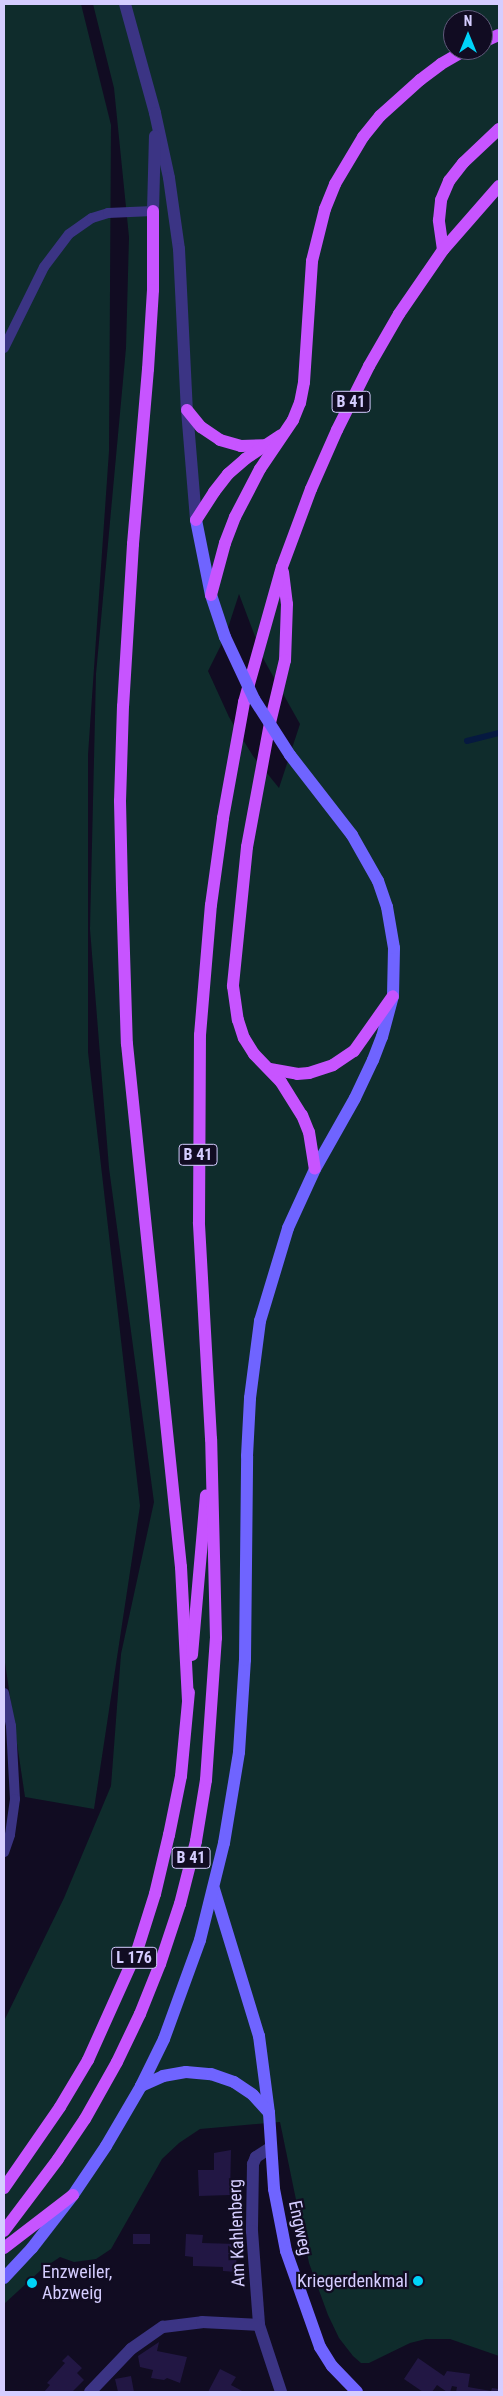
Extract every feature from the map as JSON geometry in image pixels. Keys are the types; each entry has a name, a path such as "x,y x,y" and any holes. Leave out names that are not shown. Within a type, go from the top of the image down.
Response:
{"main road":[{"path":"212,595 225,542 235,517 260,469 296,413 303,392 312,261 323,218 335,184 363,137 386,110 434,69 449,60"},
{"path":"443,250 439,220 441,200 449,181 464,163 499,129"},
{"name":"B 41","path":"4,2231 58,2159 85,2118 117,2062 160,1964 182,1895 196,1841 206,1780 212,1717 216,1638 211,1438 199,1212 200,1035 205,961 223,818 244,702 282,567 311,489 337,430 369,366 399,314 443,250 499,186"},
{"path":"153,211 153,290 150,350 132,544 124,697 120,801 122,898 130,1072 181,1567 188,1700"},
{"path":"187,410 201,427 220,440 241,446 264,445"},
{"path":"4,2278 32,2248 73,2195 106,2146 141,2086 164,2039 184,1990 214,1889 232,1798 243,1706 246,1606 246,1456 255,1353 260,1321 277,1259 288,1228 315,1169 355,1098 373,1060 385,1029 393,996 394,948 387,907 378,881 352,835 290,755 254,699 225,637 212,595 196,520 228,474 264,445 285,432"},
{"path":"282,567 287,604 285,660 268,733 249,839 233,986 238,1020 244,1038 254,1054 287,1090 302,1115 309,1132 315,1169"},
{"path":"268,1068 296,1074 315,1072 333,1065 354,1051 393,996"},
{"name":"L 176","path":"4,2188 60,2107 88,2060 137,1951 155,1894 181,1776 211,1438"},
{"name":"Engweg","path":"214,1889 259,2036 269,2114 274,2189 286,2251 320,2347 332,2366 357,2392"},
{"path":"141,2086 163,2076 186,2072 211,2074 240,2086 253,2095 269,2114"},
{"path":"4,2248 73,2195"}],"street":[{"path":"125,4 155,113 169,178 179,249 187,410 196,520"},
{"path":"153,211 155,113"},
{"name":"Am Kahlenberg","path":"270,2148 256,2157 252,2164 251,2181 259,2325 281,2392"},
{"path":"90,2392 131,2348 163,2326 202,2322 259,2325"}],"lane":[{"path":"4,348 44,267 69,234 92,218 108,213 153,211"},
{"path":"4,1693 11,1726 15,1799 10,1835 4,1852"}],"green space":[{"path":"4,4 81,4 111,125 109,451 88,755 88,1052 140,1506 94,1809 25,1797 4,1656"},
{"path":"93,4 499,4 499,2356 450,2339 426,2339 410,2343 369,2363 361,2363 353,2356 339,2338 328,2315 309,2263 280,2122 200,2129 179,2143 162,2159 111,2249 96,2259 74,2262 60,2257 41,2270 4,2304 4,2021 64,1898 111,1786 121,1654 154,1502 109,1168 90,929 96,674 126,348 129,237 114,88","holes":["239,594 264,660 300,724 279,788 253,756 229,717 208,671 225,637"]}],"building":[{"path":"231,2150 230,2195 199,2196 198,2170 214,2170 214,2153"},
{"path":"133,2234 150,2234 150,2244 133,2244"},
{"path":"186,2234 203,2235 202,2243 237,2244 236,2272 223,2271 223,2267 193,2266 193,2257 185,2256"},
{"path":"159,2342 157,2351 187,2357 180,2383 167,2378 164,2380 151,2378 153,2370 140,2367 138,2356"},
{"path":"68,2355 82,2368 77,2373 84,2380 72,2392 44,2392 50,2385 47,2383 65,2363 62,2361"},
{"path":"418,2358 444,2376 447,2371 470,2374 468,2387 491,2391 492,2388 499,2389 499,2392 456,2392 457,2387 452,2386 450,2392 447,2392 437,2385 432,2392 423,2392 404,2379"},
{"path":"220,2369 236,2377 231,2385 244,2392 208,2392"},
{"path":"131,2376 134,2392 118,2392 115,2379"}],"waterway":[{"path":"467,741 499,733"}],"place":[{"name":"Kriegerdenkmal","path":"418,2281"},
{"name":"Enzweiler, Abzweig","path":"32,2283"}]}
